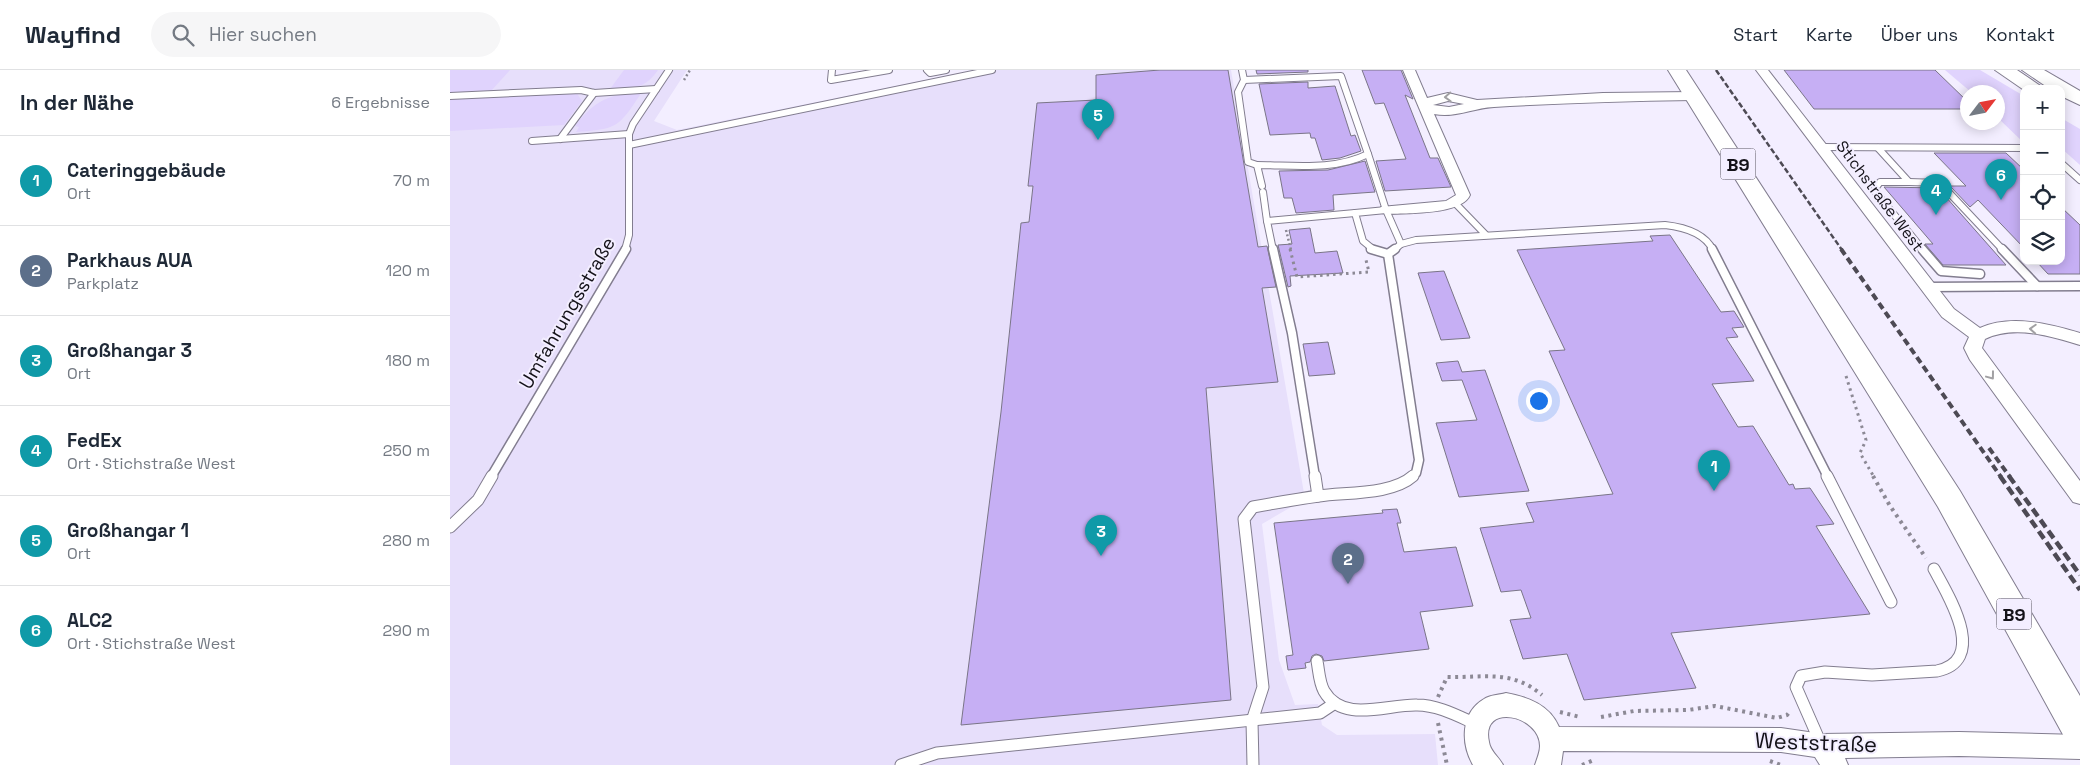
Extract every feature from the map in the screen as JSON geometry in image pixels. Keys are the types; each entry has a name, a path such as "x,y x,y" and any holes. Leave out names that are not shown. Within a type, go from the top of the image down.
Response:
{"main road":[{"path":"2004,70 2029,85"},
{"path":"2031,70 2080,99"},
{"name":"B9","path":"1685,83 1851,340 1949,499 2080,730"},
{"path":"2065,106 2080,114"}],"street":[{"path":"1386,210 1455,204 1461,200 1463,195 1409,70"},
{"name":"Stichstraße West","path":"1762,70 1954,319 1978,334"},
{"path":"1423,106 1437,111 1466,109 1475,104 1603,97 1685,83"},
{"path":"2080,339 2040,329 1991,329 1978,334 1973,348 1976,356 2080,496"},
{"path":"1486,764 1475,738 1476,724 1484,713 1495,705 1512,704 1530,710 1544,723 1553,740 1553,754 1548,765"},
{"name":"Weststraße","path":"1553,740 1781,740 1829,756 1959,744 2080,747"}],"lane":[{"name":"Umfahrungsstraße","path":"450,527 478,500 627,247 629,235 629,145 632,124 669,70"},
{"path":"832,70 831,80 889,70"},
{"path":"927,70 930,73 946,70"},
{"path":"629,145 878,96 992,70"},
{"path":"1242,70 1244,80 1238,92 1248,162 1257,165 1301,165 1358,161 1368,154"},
{"path":"1244,80 1340,76 1386,210 1401,244"},
{"path":"450,96 581,90 594,93 656,89"},
{"path":"560,138 594,93"},
{"path":"532,141 630,134"},
{"path":"1821,148 2020,148"},
{"path":"1878,148 1909,182"},
{"path":"1257,165 1267,221 1292,333 1318,496"},
{"path":"2065,167 2080,180"},
{"path":"1980,274 1941,271 1874,190 1880,182 1940,183 2037,286"},
{"path":"1455,204 1486,235"},
{"path":"1267,221 1386,210"},
{"path":"1355,212 1364,245 1370,250 1388,254"},
{"path":"1388,254 1401,244 1416,240 1665,225 1682,227 1704,238 1710,244 1891,602"},
{"path":"1894,242 1916,241"},
{"path":"1253,765 1252,721 1263,687 1244,519 1253,507 1318,496 1389,488 1406,482 1416,473 1419,460 1388,254"},
{"path":"1928,287 2080,286"},
{"path":"1829,756 1796,687 1801,676 1813,672 1873,676 1942,670 1953,662 1960,652 1964,638 1959,616 1934,569"},
{"path":"1317,661 1324,692 1335,703 1352,711 1418,705 1435,708 1476,724"},
{"path":"901,765 911,760 937,753 1320,713 1335,703"}],"path":[{"path":"684,80 690,70"},
{"path":"1283,220 1297,277 1369,272 1366,259 1362,255"},
{"path":"1845,370 1866,440 1860,453 1890,506 1934,569"},
{"path":"1447,765 1435,708 1439,692 1447,677 1466,679 1509,675 1533,686 1545,698"},
{"path":"1594,718 1611,717 1634,711 1688,710 1715,706 1777,718 1787,715 1792,711 1789,702 1804,706"},
{"path":"1558,710 1568,716 1587,718"}],"shaded area":[{"path":"450,70 687,70 654,121 677,130 975,70 1231,70 1305,499 1262,524 1279,660 1295,705 1318,704 1322,725 1337,735 1435,734 1438,765 450,765"},
{"path":"450,70 510,70 491,91 450,94"},
{"path":"624,70 658,70 643,85 632,88 610,89"},
{"path":"1945,70 1980,70 2020,94 2020,139 2005,125 2005,85 1963,85"},
{"path":"576,92 582,101 564,125 450,131 450,99"},
{"path":"639,93 640,95 626,114 615,125 600,130 576,132 579,127 575,126 581,118 602,101 619,95"},
{"path":"2065,120 2080,129 2080,165 2065,152"}],"building":[{"path":"1160,70 1228,70 1258,247 1267,246 1276,287 1262,288 1278,382 1206,388 1231,700 961,725 1001,412 1021,223 1029,222 1033,186 1028,186 1037,103 1096,100 1096,75"},
{"path":"1256,70 1308,70 1308,72 1257,74"},
{"path":"1362,70 1401,70 1413,99 1405,95 1430,158 1438,158 1451,187 1385,191 1376,161 1406,159 1384,103 1375,104"},
{"path":"1784,70 1935,70 1960,94 1960,109 1814,109"},
{"path":"1308,82 1308,88 1335,86 1351,136 1355,135 1361,151 1340,158 1322,160 1315,138 1311,138 1310,133 1270,135 1259,84"},
{"path":"1934,153 2006,153 2020,166 2020,244 1978,200 1970,207 1950,186 1966,186"},
{"path":"1365,161 1375,192 1333,195 1334,210 1296,213 1292,198 1284,198 1279,171 1328,170"},
{"path":"1884,187 1938,188 2006,265 1943,265 1925,244 1933,244"},
{"path":"2065,211 2080,225 2080,274 2048,274 2040,265 2065,265"},
{"path":"1310,228 1315,253 1337,251 1343,273 1290,276 1291,286 1288,287 1278,245 1292,244 1289,230"},
{"path":"1670,235 1721,312 1734,311 1744,327 1732,328 1738,337 1726,338 1754,381 1712,384 1738,427 1753,426 1789,485 1793,484 1795,489 1810,488 1834,524 1816,526 1870,614 1671,633 1696,688 1584,700 1567,654 1523,659 1510,620 1531,618 1521,590 1501,592 1480,528 1534,522 1526,503 1613,494 1549,351 1565,350 1517,250 1653,241 1650,236"},
{"path":"1444,271 1470,338 1441,340 1418,273"},
{"path":"1328,342 1335,374 1309,376 1303,344"},
{"path":"1458,361 1462,372 1485,370 1529,491 1459,497 1436,423 1477,420 1462,380 1442,381 1436,363"},
{"path":"1397,509 1401,523 1397,523 1404,552 1456,547 1473,606 1420,612 1429,649 1324,661 1322,656 1316,654 1312,656 1310,662 1305,663 1306,668 1288,670 1286,656 1293,655 1274,523 1383,513 1382,510"}],"railway":[{"path":"1716,70 1842,250"},
{"path":"1841,249 2001,477"},
{"path":"1989,448 2010,477"},
{"path":"2000,476 2080,590"},
{"path":"2009,476 2080,575"}],"place":[{"name":"Großhangar 1","path":"1098,140"},
{"name":"ALC2","path":"2001,200"},
{"name":"FedEx","path":"1936,215"},
{"name":"Cateringgebäude","path":"1714,491"},
{"name":"Großhangar 3","path":"1101,556"},
{"name":"Parkhaus AUA","path":"1348,584"}]}
